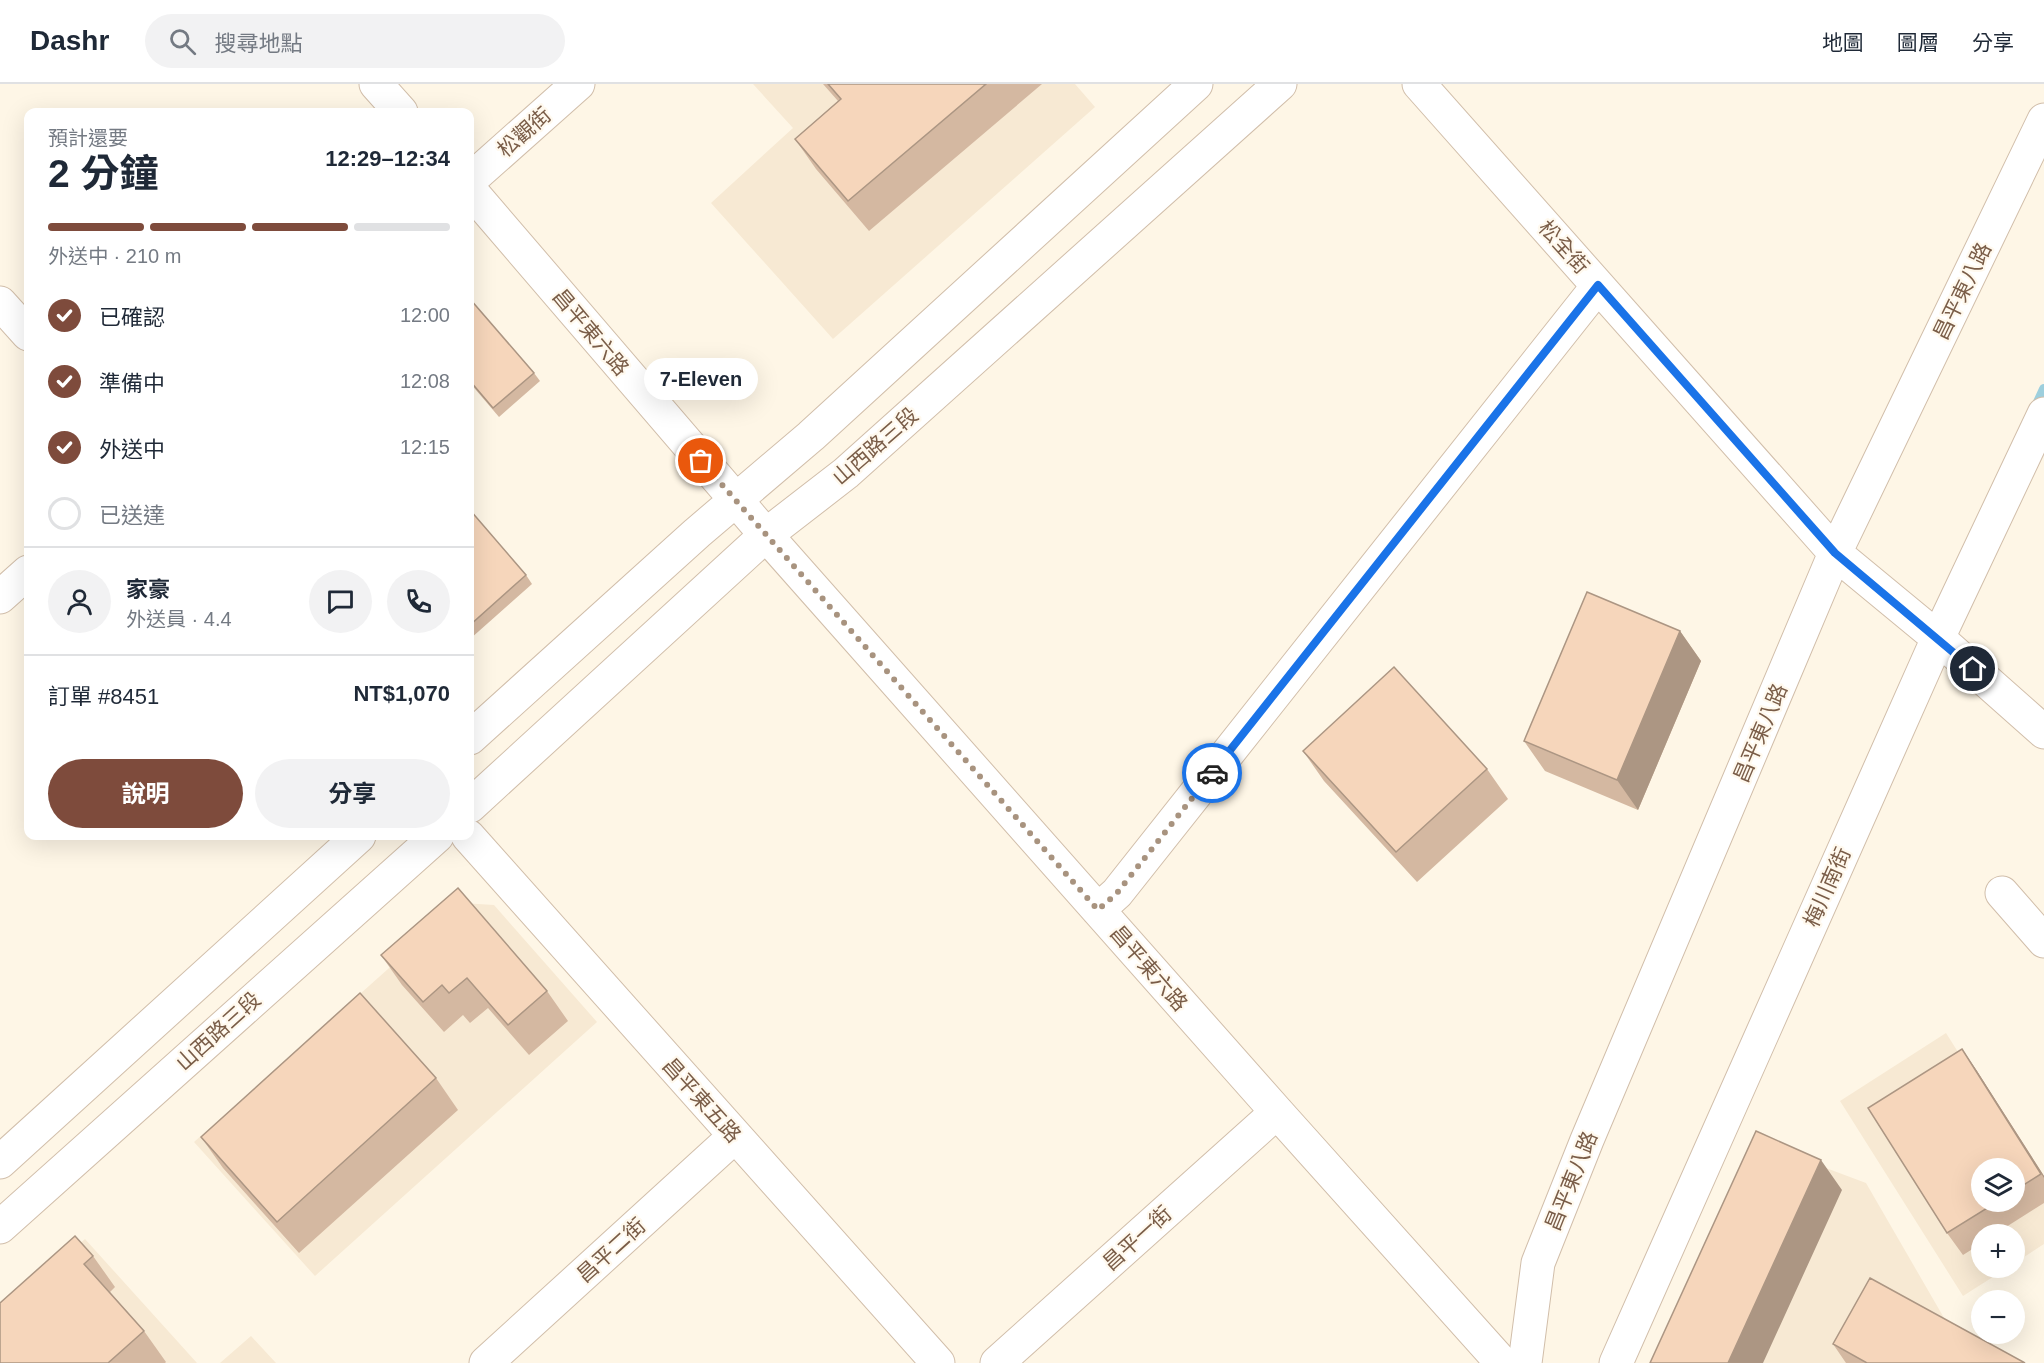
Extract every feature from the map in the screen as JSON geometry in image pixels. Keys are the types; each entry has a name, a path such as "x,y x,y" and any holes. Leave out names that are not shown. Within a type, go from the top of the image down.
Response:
{"street":[{"path":"376,84 397,108"},
{"name":"松觀街","path":"474,176 578,84"},
{"path":"474,734 736,500 811,436 1196,84"},
{"name":"山西路三段","path":"474,802 766,535 846,473 1280,84"},
{"name":"松全街","path":"1419,84 1835,553 1938,638 2044,732"},
{"name":"昌平東八路","path":"1525,1363 1538,1263 1587,1140 1835,553 2044,120"},
{"name":"昌平東六路","path":"474,195 766,535 1276,1112 1502,1363"},
{"path":"1098,910 1117,893 1598,285"},
{"path":"0,303 24,330"},
{"name":"梅川南街","path":"1616,1363 1938,638 2044,414"},
{"path":"0,597 24,576"},
{"path":"0,1162 355,840"},
{"name":"山西路三段","path":"0,1227 433,840"},
{"name":"昌平東五路","path":"472,840 938,1363"},
{"path":"2002,892 2044,940"},
{"name":"昌平一街","path":"997,1363 1276,1112"},
{"name":"昌平二街","path":"486,1363 735,1136"}],"shaded area":[{"path":"753,84 1075,84 1095,107 833,339 711,203 793,128"},
{"path":"462,903 494,905 597,1022 315,1276 194,1142"},
{"path":"1946,1033 2044,1188 2044,1244 2025,1256 2025,1224 1971,1224 1971,1278 1991,1278 1963,1296 1840,1101"},
{"path":"1767,1146 1866,1183 1951,1330 2006,1363 1671,1363"},
{"path":"85,1239 197,1363 0,1363 0,1316"},
{"path":"251,1336 276,1363 220,1363"}],"building":[{"path":"828,84 986,84 848,201 795,139 841,99"},
{"path":"474,304 534,373 493,408 474,386"},
{"path":"474,515 526,575 474,621"},
{"path":"1587,592 1680,631 1617,780 1524,741"},
{"path":"1394,667 1487,769 1396,852 1303,751"},
{"path":"458,888 547,991 508,1025 467,978 449,993 442,985 423,1002 381,955"},
{"path":"360,993 436,1078 277,1222 201,1137"},
{"path":"1962,1049 2041,1174 2025,1184 2025,1158 1971,1158 1971,1212 1981,1212 1947,1233 1868,1108"},
{"path":"1756,1131 1821,1160 1728,1363 1650,1363"},
{"path":"75,1236 93,1256 84,1264 144,1331 108,1363 0,1363 0,1303"},
{"path":"1870,1278 1971,1333 1971,1344 1990,1344 2025,1363 1867,1363 1833,1344"}],"waterway":[{"path":"2034,411 2044,389"}],"way so far":[{"path":"701,461 1098,910 1117,893 1212,773"}],"place":[{"name":"7-Eleven","path":"701,461"}],"route":[{"path":"1212,773 1598,285 1835,553 1973,669"}]}
